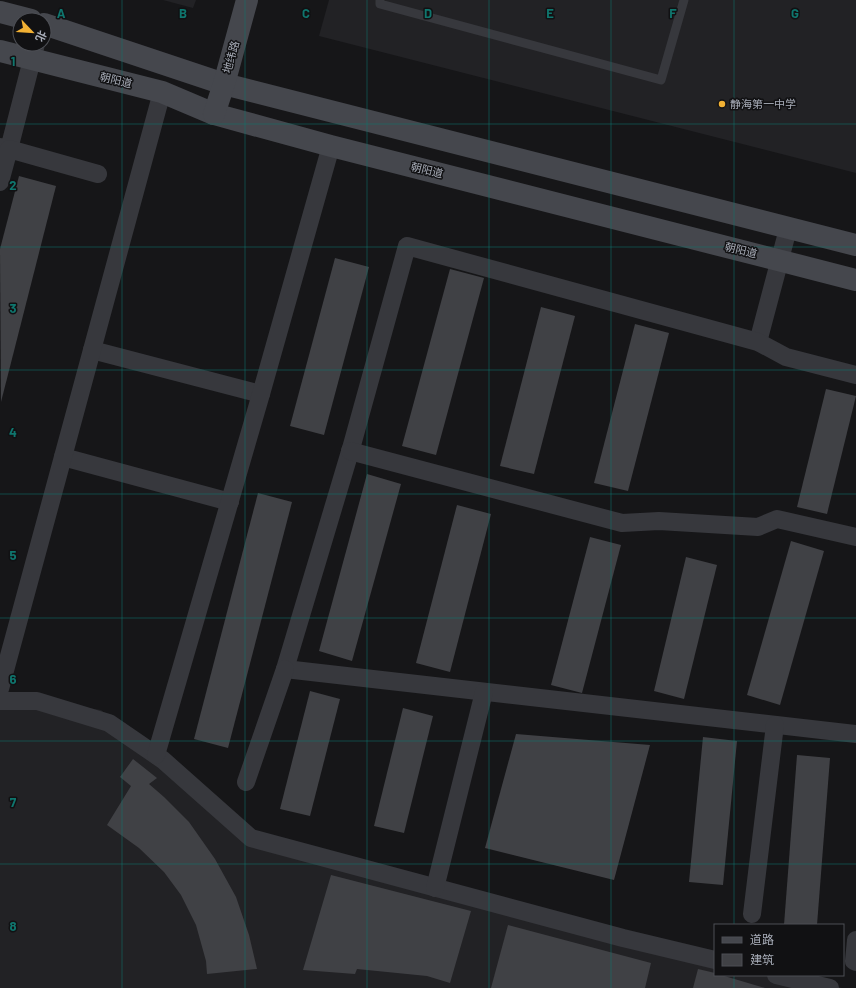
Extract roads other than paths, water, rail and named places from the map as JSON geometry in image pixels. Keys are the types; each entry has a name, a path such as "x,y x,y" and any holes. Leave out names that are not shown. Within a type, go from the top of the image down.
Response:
{"main road":[{"name":"地纬路","path":"214,114 224,84 247,0"},
{"path":"0,12 12,15"},
{"path":"52,27 224,84 856,246"},
{"name":"朝阳道","path":"0,51 12,51"},
{"name":"朝阳道","path":"37,52 162,92 214,114 331,146 856,280"}],"street":[{"path":"0,182 4,148 34,52"},
{"path":"0,689 162,92"},
{"path":"156,755 230,502 331,146"},
{"path":"4,148 98,174"},
{"path":"758,342 788,229"},
{"path":"246,782 285,669 350,451 407,246 758,342 786,356 856,375"},
{"path":"92,350 261,394"},
{"path":"350,451 622,523 659,521 758,527 777,519 856,537"},
{"path":"63,457 230,502"},
{"path":"285,669 856,734"},
{"path":"435,888 484,692"},
{"path":"0,701 37,701 109,723 156,755 251,838 623,938 714,960"},
{"path":"752,914 775,725"},
{"path":"856,940 854,961 856,962"},
{"path":"780,976 830,988"}],"lane":[{"path":"380,0 380,4 661,80 684,0"}],"place":[{"name":"静海第一中学","path":"722,104"}]}
